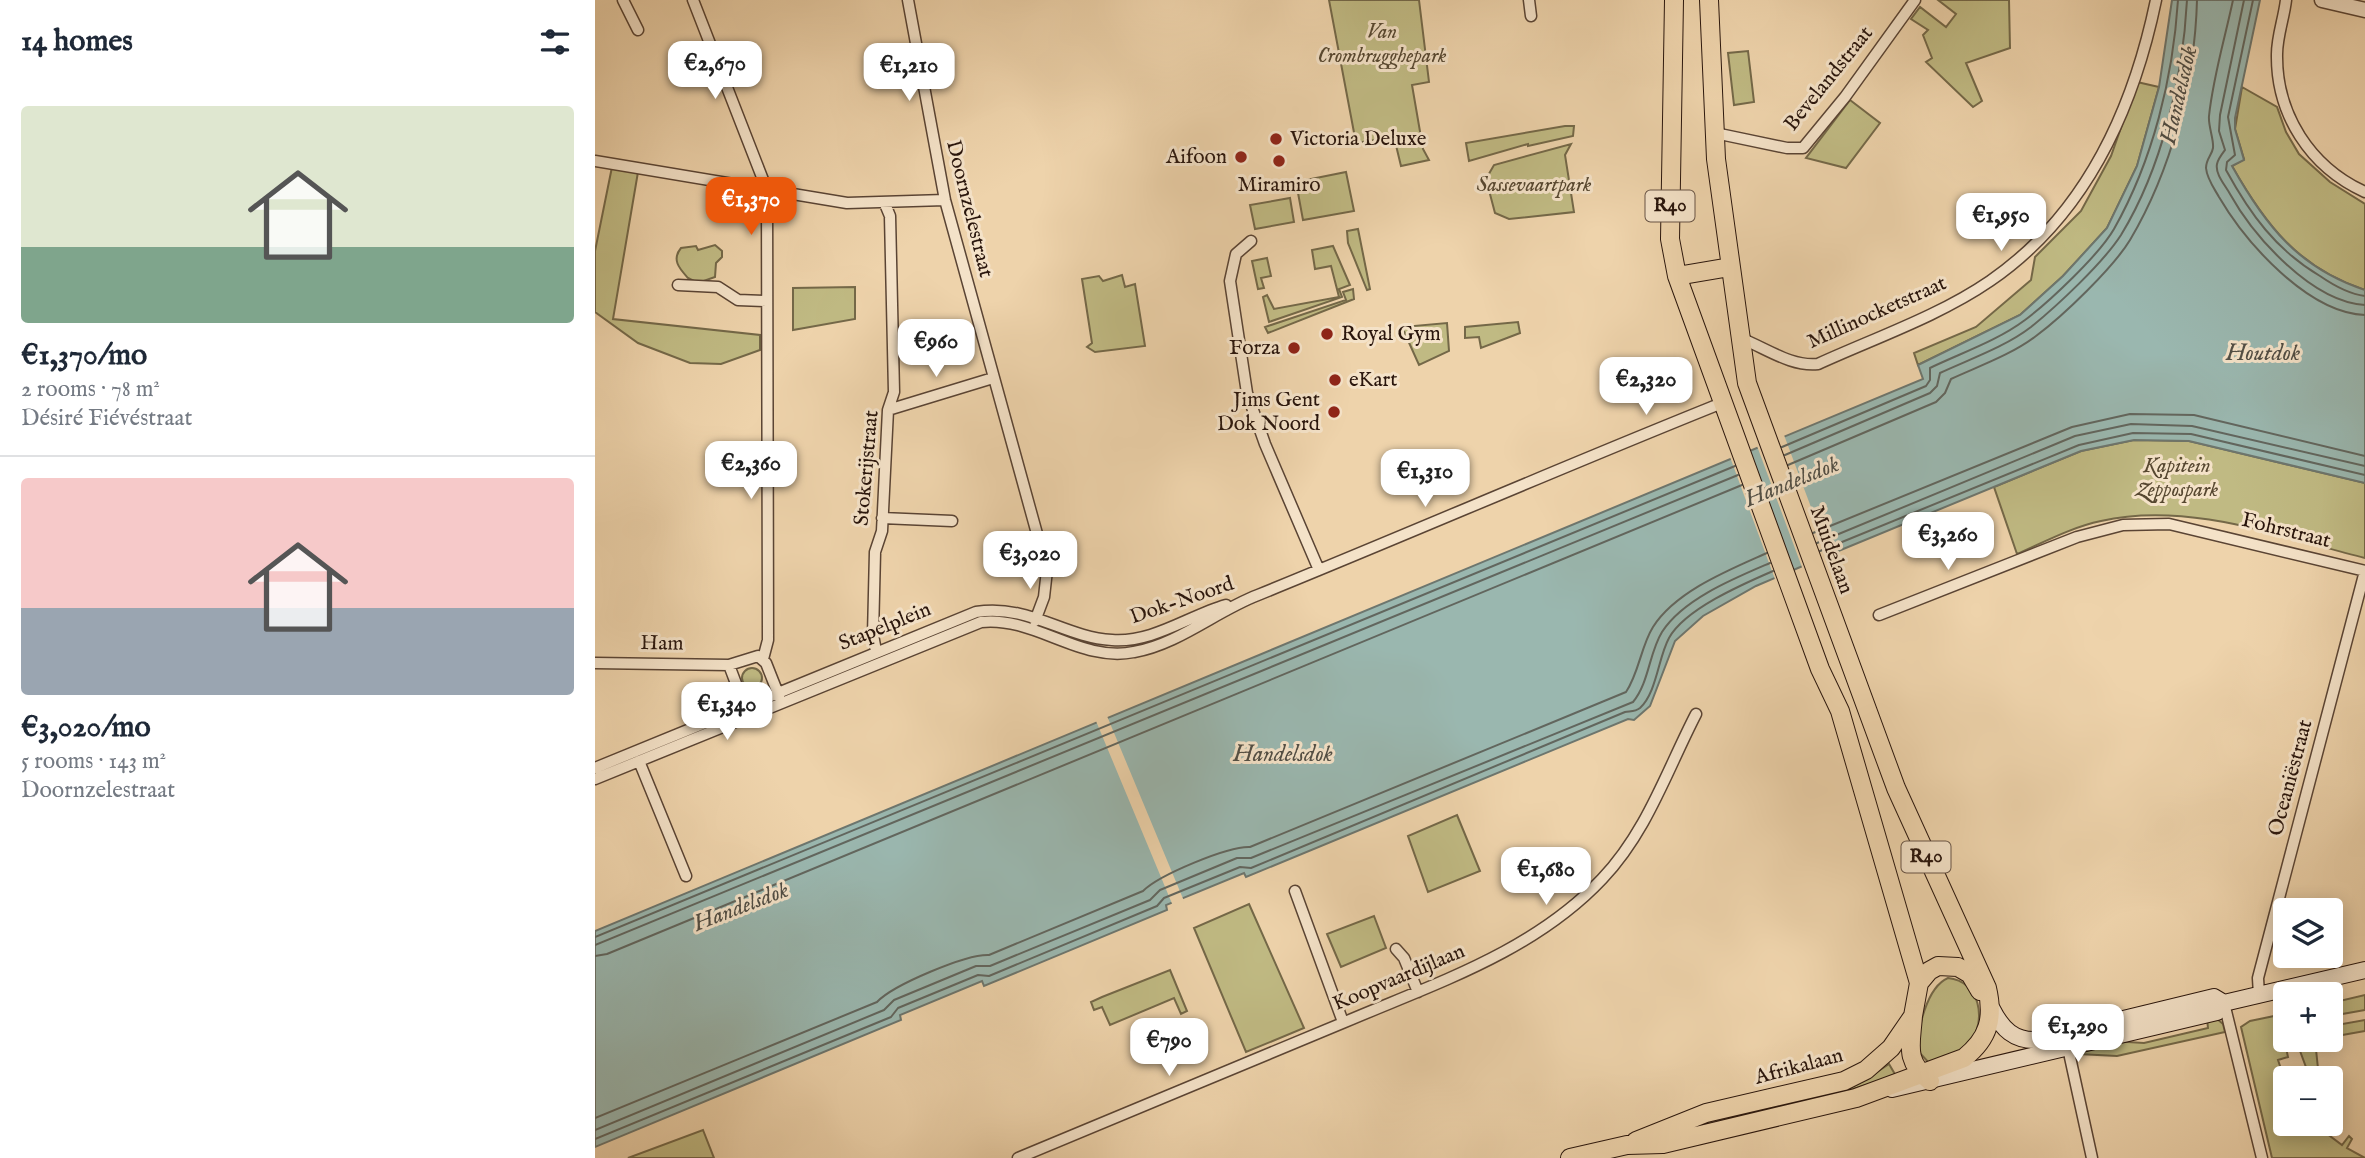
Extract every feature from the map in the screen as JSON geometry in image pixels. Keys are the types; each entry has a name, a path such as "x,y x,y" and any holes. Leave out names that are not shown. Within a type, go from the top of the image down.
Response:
{"main road":[{"name":"R40","path":"1674,0 1670,226 1677,276 1820,669 1840,711 1919,983"},
{"name":"Muidelaan","path":"1709,0 1715,133 1730,267 1747,383 1896,788 1987,988 1992,1009"},
{"path":"1677,276 1730,267"},
{"name":"Afrikalaan","path":"1570,1158 1627,1145 1706,1113 1844,1081 1866,1070 1887,1052 1913,1016 1919,983 1929,971 1938,966 1958,967 1970,974 2005,1030 2021,1041 2037,1040 2214,997 2224,1003"},
{"name":"Afrikalaan","path":"1627,1145 1663,1144 1926,1078 2068,1048 2217,1012 2224,1003 2365,970"},
{"name":"Afrikalaan","path":"1926,1078 1977,1048 1988,1028 1992,1009"},
{"path":"1913,1016 1910,1052 1914,1065 1926,1078"}],"street":[{"path":"623,0 638,30"},
{"path":"693,0 767,190 768,640 763,659 779,697"},
{"name":"Doornzelestraat","path":"908,0 945,200 1047,570 1047,585 1034,621"},
{"path":"1529,0 1531,16"},
{"name":"Bevelandstraat","path":"1715,133 1787,148 1803,148 1845,97 1915,0"},
{"name":"Millinocketstraat","path":"1740,338 1798,365 1818,364 1945,306 1989,282 2030,250 2062,218 2087,184 2111,142 2137,72 2156,0"},
{"path":"2286,0 2277,51 2278,73 2289,120 2299,139 2317,157 2365,192"},
{"path":"2322,0 2365,10"},
{"path":"595,161 847,203 885,204 945,200"},
{"name":"Stokerijstraat","path":"876,651 873,635 875,552 882,518 888,410 894,392 895,351 890,216 885,204"},
{"path":"1251,241 1236,254 1230,281 1247,393 1265,444 1319,570"},
{"path":"678,285 719,287 738,300 766,301"},
{"path":"888,410 993,378"},
{"name":"Dok-Noord","path":"1126,639 1156,634 1216,608 1249,598 1722,403"},
{"path":"882,518 952,521"},
{"name":"Fohrstraat","path":"1879,615 2077,537 2123,525 2146,523 2195,528 2365,571"},
{"name":"Oceaniëstraat","path":"2259,995 2258,978 2365,571"},
{"name":"Dok-Noord","path":"1128,653 1168,641 1249,598"},
{"name":"Stapelplein","path":"822,679 876,651 976,612 1006,610 1093,650 1128,653"},
{"name":"Stapelplein","path":"746,711 822,679 968,625 1007,620 1034,621 1095,638 1126,639"},
{"name":"Ham","path":"595,663 729,665 752,655 763,659"},
{"path":"729,665 746,711"},
{"path":"595,779 746,711"},
{"path":"595,768 746,711"},
{"name":"Koopvaardijlaan","path":"1018,1158 1463,974 1538,932 1603,878 1642,827 1696,714"},
{"path":"639,761 686,876"},
{"path":"1296,891 1343,1022"},
{"path":"1396,949 1404,958 1418,992"},
{"path":"2224,1003 2262,1158"},
{"path":"2068,1048 2088,1157"}],"green space":[{"name":"Van Crombrugghepark","path":"1329,0 1419,0 1429,82 1412,85 1423,149 1429,160 1401,166 1394,137 1356,143"},
{"path":"1938,0 2009,0 2010,48 1966,63 1982,101 1973,107 1926,62 1932,58 1923,35 1928,30 1911,19 1920,7 1946,27 1956,14"},
{"path":"1748,51 1754,102 1734,105 1728,53"},
{"path":"2137,82 2159,87 2137,166 2107,228 2063,276 2020,315 1918,365 1914,353 1976,327 2031,280 2035,257 2081,211 2111,156"},
{"path":"2242,87 2277,107 2286,132 2299,154 2330,182 2365,204 2365,290 2341,281 2302,256 2271,225 2244,187 2232,166 2244,159 2235,129"},
{"path":"1850,100 1880,123 1846,168 1806,158"},
{"path":"1574,126 1573,136 1528,144 1469,161 1466,143"},
{"name":"Sassevaartpark","path":"1571,144 1565,155 1574,212 1509,219 1495,213 1486,179 1494,165"},
{"path":"612,167 638,172 613,319 760,335 760,350 721,364 690,363 638,343 595,312 595,251"},
{"path":"1346,172 1354,211 1303,220 1296,182"},
{"path":"1290,198 1294,222 1255,229 1250,205"},
{"path":"1358,229 1370,289 1367,290 1348,243 1347,231"},
{"path":"715,245 722,251 722,257 716,263 715,277 698,283 688,278 677,260 681,248 696,246 698,250"},
{"path":"1333,246 1350,285 1339,289 1342,297 1269,322 1263,297 1267,295 1274,309 1339,297 1331,266 1315,269 1312,250"},
{"path":"1267,258 1271,276 1261,278 1264,288 1258,289 1252,261"},
{"path":"1122,275 1125,287 1135,284 1145,346 1095,352 1087,347 1092,343 1082,279 1099,276 1103,281"},
{"path":"855,287 855,319 793,330 793,288"},
{"path":"1353,289 1354,299 1268,333 1265,327 1346,300 1343,292"},
{"path":"1518,322 1520,333 1481,348 1479,337 1465,338 1465,327"},
{"path":"1447,323 1449,351 1419,365 1402,327"},
{"name":"Kapitein Zeppospark","path":"2134,440 2189,441 2365,483 2365,558 2234,524 2167,515 2101,521 2058,535 2017,554 1994,487 2081,451"},
{"path":"752,668 759,671 762,678 759,685 752,688 745,685 742,678 745,671"},
{"path":"1457,815 1480,871 1428,892 1408,836"},
{"path":"1249,904 1304,1028 1246,1052 1194,928"},
{"path":"1374,916 1386,948 1341,967 1327,934"},
{"path":"1170,970 1187,1011 1181,1014 1174,998 1110,1025 1102,1007 1094,1010 1091,1002"},
{"path":"1948,978 1959,981 1974,994 1979,1013 1978,1024 1966,1047 1930,1064 1918,1051 1919,1032 1929,999 1934,990"},
{"path":"2365,995 2365,1010 2343,1014 2343,1000"},
{"path":"2273,1016 2273,1052 2287,1052 2288,1057 2278,1060 2280,1066 2273,1066 2273,1136 2330,1136 2342,1145 2349,1136 2352,1139 2347,1148 2365,1158 2272,1158 2241,1027 2250,1021"},
{"path":"2216,1018 2223,1024 2225,1032 2117,1056 2079,1054 2082,1049 2111,1041 2144,1043 2208,1028 2207,1019"},
{"path":"2365,1020 2365,1031 2343,1035 2343,1024"},
{"path":"2300,1052 2316,1052 2318,1066 2306,1066"},
{"path":"1889,1064 1896,1076 1843,1092 1711,1124 1692,1133 1689,1122 1868,1078"},
{"path":"703,1130 714,1158 628,1158"}],"water":[{"name":"Handelsdok","path":"2172,0 2260,0 2235,118 2235,129 2244,160 2232,166 2257,207 2302,257 2341,281 2365,290 2365,483 2189,441 2134,440 2081,451 1756,586 1703,616 1675,641 1650,706 1634,720 1628,719 1246,877 1244,873 1166,905 1167,910 984,986 982,981 900,1015 901,1020 595,1147 595,931 1923,379 1918,365 2020,315 2063,276 2107,228 2137,166 2159,87"}],"pier":[{"path":"1784,435 1830,558 1803,570 1757,446"},
{"path":"1749,449 1795,573 1776,582 1730,457"},
{"path":"1107,716 1184,901 1173,906 1096,721"}],"place":[{"name":"Victoria Deluxe","path":"1276,139"},
{"name":"Aifoon","path":"1241,157"},
{"name":"Miramiro","path":"1279,161"},
{"name":"Royal Gym","path":"1327,334"},
{"name":"Forza","path":"1294,348"},
{"name":"eKart","path":"1335,380"},
{"name":"Jims Gent Dok Noord","path":"1334,412"}],"water label":[{"name":"Houtdok","path":"2263,353"}]}
